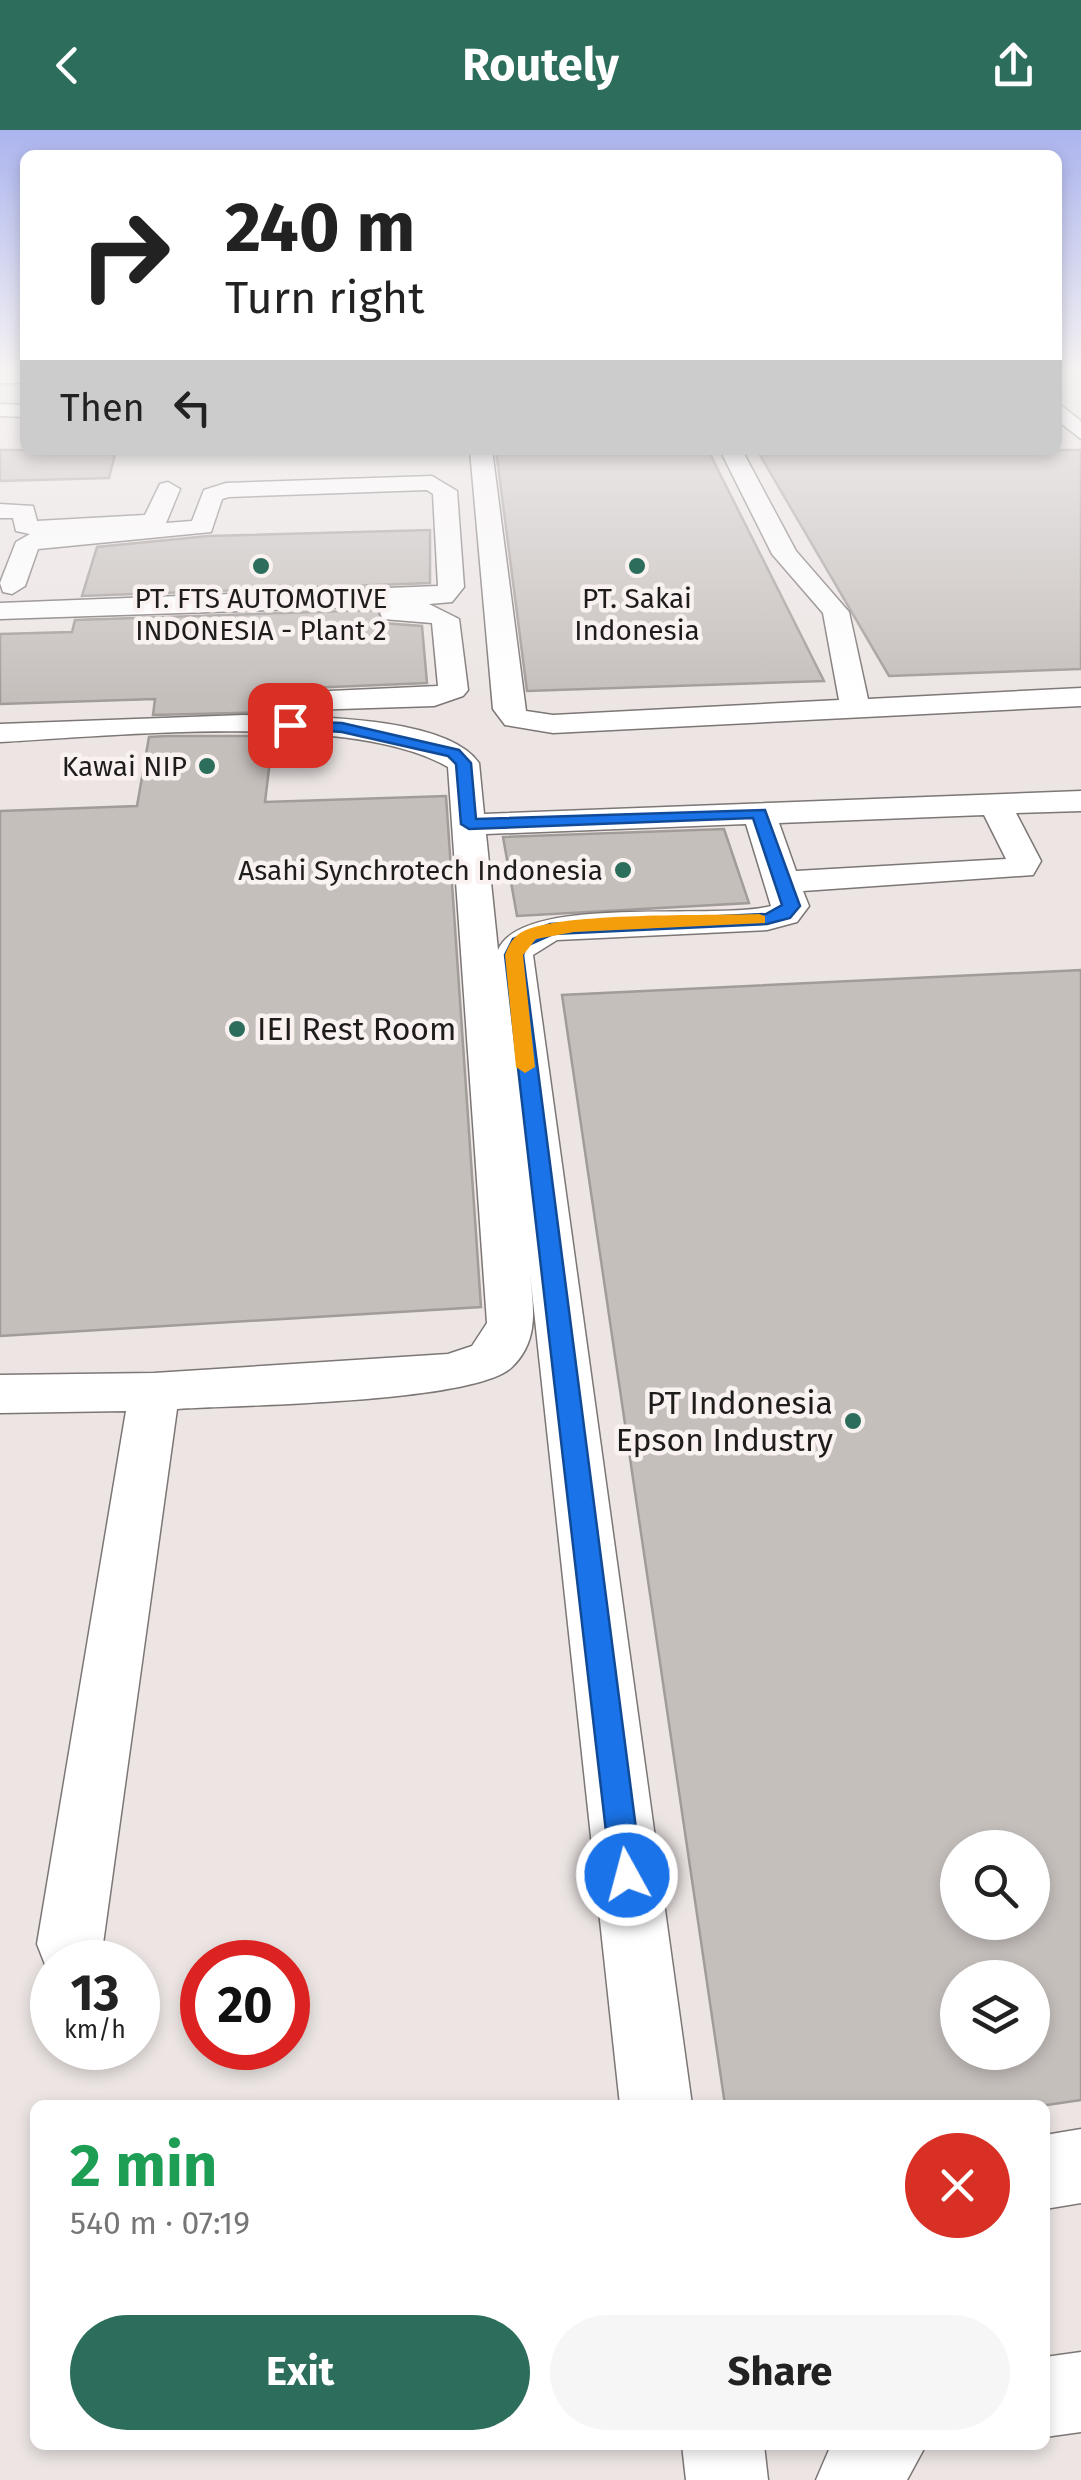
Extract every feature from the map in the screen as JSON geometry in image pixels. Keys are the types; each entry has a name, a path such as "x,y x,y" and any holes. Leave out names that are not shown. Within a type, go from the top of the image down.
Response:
{"lane":[{"path":"484,480 508,709 516,719 552,724 1081,697"},
{"path":"746,480 785,554 836,612 855,707"},
{"path":"432,483 444,488 451,586 443,596 6,604 28,542 196,528 206,522 212,495 226,490 432,483"},
{"path":"0,512 25,512 24,526 34,528 150,522 157,518 168,489"},
{"path":"0,712 434,697 454,690 449,624 438,614 6,604"},
{"path":"0,732 184,726 342,727 454,753 463,763 511,1322 502,1349 485,1363 448,1372 154,1392 0,1394"},
{"path":"469,824 1081,801"},
{"path":"783,882 1020,868 1024,861 995,804"},
{"path":"655,2100 514,955 519,943 550,929 767,919 784,914 791,906 759,814"},
{"path":"71,1940 154,1392"},
{"path":"1050,2171 1081,2166"},
{"path":"1050,2397 1081,2392"},
{"path":"724,2450 728,2480"},
{"path":"857,2480 865,2463 879,2450"}],"building":[{"name":"PT. Sakai Indonesia","path":"500,480 723,480 824,681 527,691"},
{"path":"774,480 1081,480 1081,669 889,676"},
{"name":"PT. FTS AUTOMOTIVE INDONESIA - Plant 2","path":"430,530 430,583 82,596 97,547 208,536"},
{"path":"378,610 383,623 422,626 427,683 308,688 279,695 276,712 153,715 155,699 0,704 0,634 72,632 75,620"},
{"name":"IEI Rest Room","path":"273,736 265,802 446,796 481,1307 0,1336 0,811 137,806 149,737"},
{"name":"Asahi Synchrotech Indonesia","path":"724,829 749,903 517,916 503,837"},
{"name":"PT Indonesia Epson Industry","path":"1081,970 1081,2100 1050,2105 1050,2100 724,2100 562,995"}],"slow traffic":[{"path":"525,1067 514,955 519,943 531,934 574,927 759,919"}],"place":[{"name":"PT. FTS AUTOMOTIVE INDONESIA - Plant 2","path":"261,566"},
{"name":"PT. Sakai Indonesia","path":"637,566"},
{"name":"Kawai NIP","path":"207,766"},
{"name":"Asahi Synchrotech Indonesia","path":"623,870"},
{"name":"IEI Rest Room","path":"237,1029"},
{"name":"PT Indonesia Epson Industry","path":"853,1421"}],"route":[{"path":"290,725 342,727 438,746 454,753 463,763 469,824 759,814 791,906 784,914 767,919 550,929 531,934 519,943 514,955 627,1875"}]}
